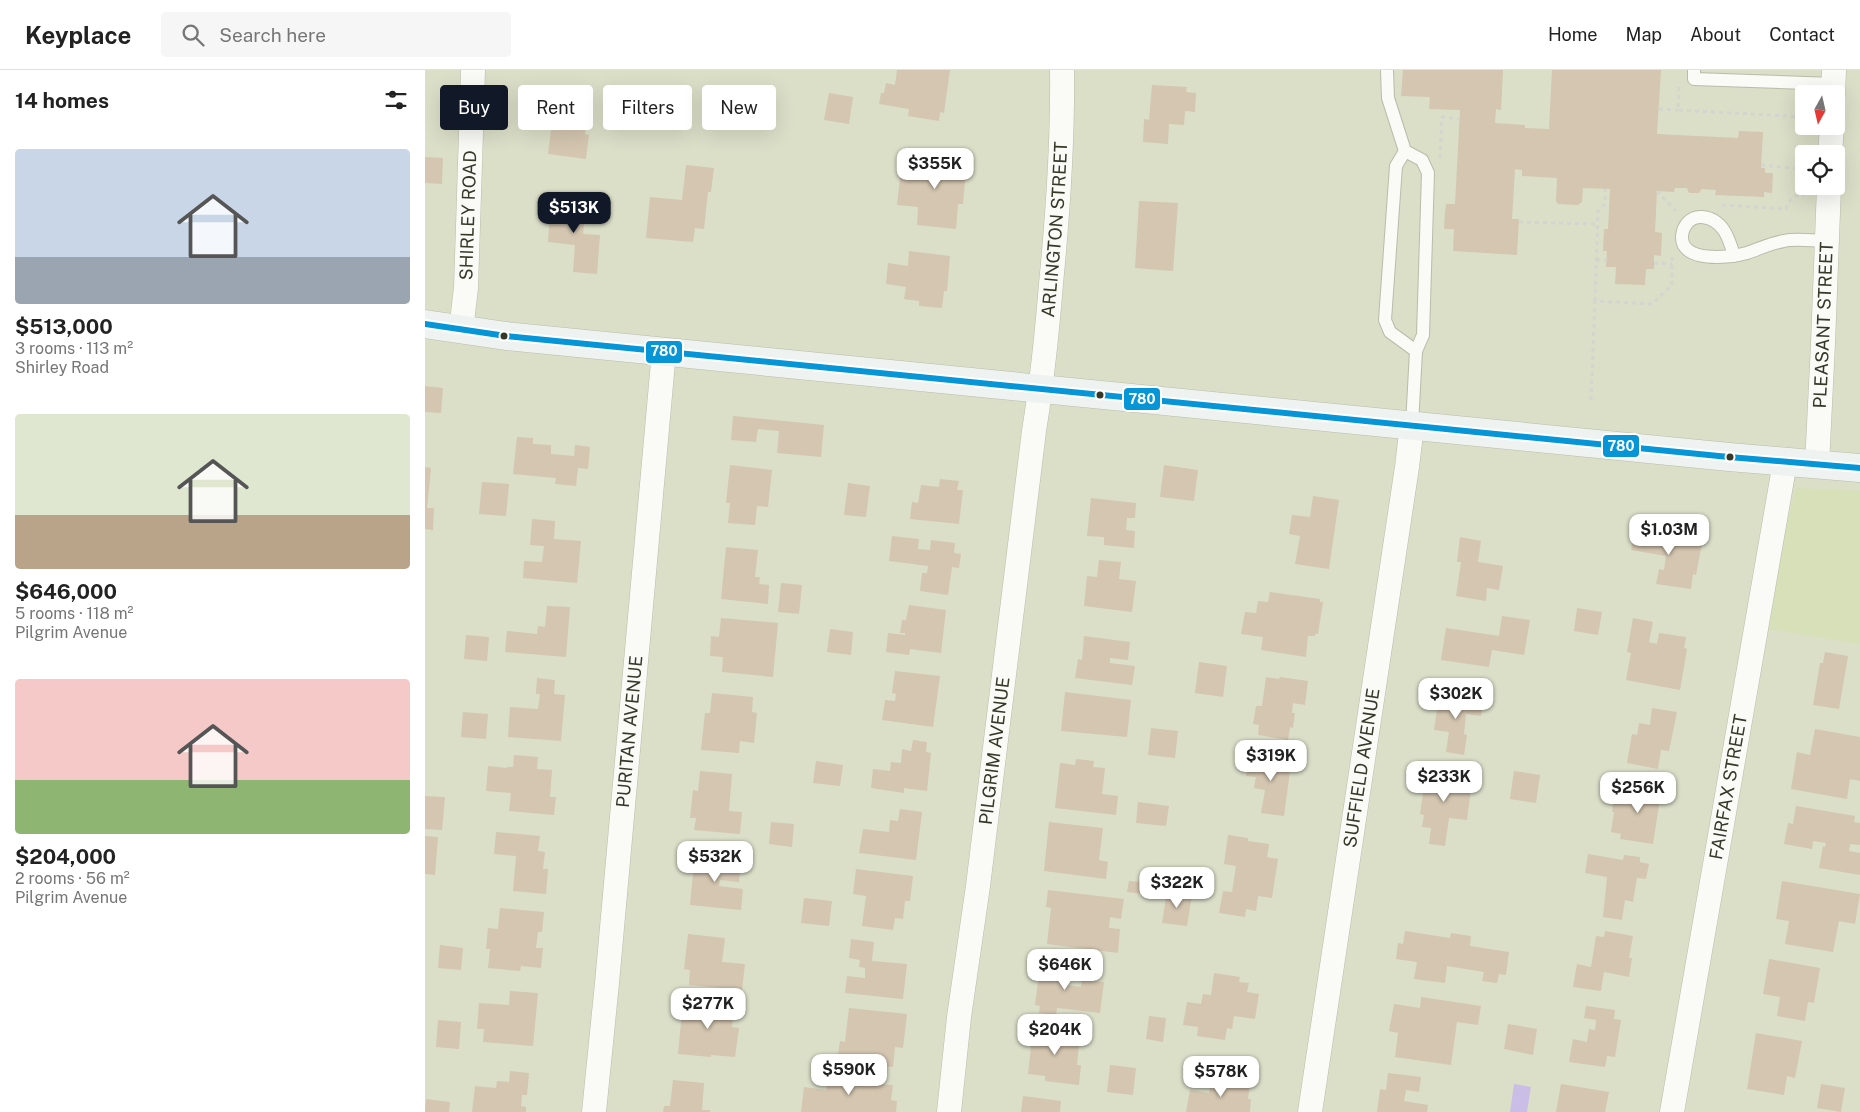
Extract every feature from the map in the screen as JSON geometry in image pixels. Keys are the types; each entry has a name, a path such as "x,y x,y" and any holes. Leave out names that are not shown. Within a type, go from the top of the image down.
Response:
{"main road":[{"path":"425,324 461,330 1041,390 1860,468"}],"street":[{"name":"SHIRLEY ROAD","path":"461,330 466,288 473,70"},
{"name":"ARLINGTON STREET","path":"1041,390 1059,204 1062,140 1062,70"},
{"name":"PLEASANT STREET","path":"1817,465 1829,195"},
{"name":"PURITAN AVENUE","path":"594,1112 664,351"},
{"name":"PILGRIM AVENUE","path":"949,1112 959,1017 978,886 1034,432 1041,390"},
{"name":"SUFFIELD AVENUE","path":"1310,1112 1412,426"},
{"name":"FAIRFAX STREET","path":"1672,1112 1785,462"}],"lane":[{"path":"1387,70 1389,98 1405,151 1422,160 1427,173 1423,335 1416,351 1412,426"},
{"path":"1694,70 1694,79 1754,75 1834,83"},
{"path":"1405,151 1396,166 1385,320 1390,332 1416,351"},
{"path":"1734,256 1785,240 1826,242"}],"path":[{"path":"1678,110 1679,78"},
{"path":"1659,109 1795,116"},
{"path":"1761,165 1795,168"},
{"path":"1591,400 1598,210 1605,204 1605,189"},
{"path":"1657,191 1678,214 1682,209"},
{"path":"1717,205 1786,209 1787,203 1795,196 1804,197"},
{"path":"1519,222 1598,224"},
{"path":"1595,301 1651,304 1672,285 1672,255"},
{"path":"1596,260 1607,260"},
{"path":"1654,263 1672,264"}],"shaded area":[{"path":"1796,488 1860,491 1860,644 1767,629 1788,518"},
{"path":"1514,1084 1531,1087 1527,1112 1510,1112"}],"building":[{"path":"897,70 950,70 944,113 940,112 939,121 908,116 909,109 879,104 881,93 884,93 886,83 895,85"},
{"path":"1403,70 1503,70 1501,110 1496,109 1495,123 1525,125 1525,128 1549,129 1552,70 1661,70 1657,134 1738,138 1739,131 1763,132 1761,168 1765,168 1765,173 1773,173 1772,193 1764,192 1764,197 1715,195 1716,190 1702,189 1699,193 1689,193 1687,188 1675,188 1674,192 1657,191 1655,232 1662,233 1661,256 1654,255 1654,269 1646,269 1645,285 1615,284 1616,267 1606,267 1607,251 1603,251 1604,229 1608,229 1610,189 1583,188 1582,202 1578,205 1558,204 1556,201 1557,178 1522,176 1522,170 1515,169 1512,219 1519,219 1517,255 1453,251 1454,229 1444,229 1446,204 1455,204 1460,110 1429,109 1430,97 1401,96"},
{"path":"1152,85 1187,87 1186,92 1196,93 1195,112 1185,111 1184,125 1169,124 1168,144 1143,142 1144,119 1149,120"},
{"path":"829,93 853,97 849,124 824,120"},
{"path":"551,130 586,130 585,134 589,135 586,159 548,154"},
{"path":"923,155 967,159 963,204 958,204 956,229 917,225 918,207 897,205 901,168 922,170"},
{"path":"425,157 443,158 442,184 425,183"},
{"path":"686,165 714,168 711,192 708,192 704,229 695,228 693,242 646,238 650,197 682,200"},
{"path":"556,196 584,199 582,214 585,214 583,234 600,235 597,274 573,272 575,245 548,242 550,211 555,211"},
{"path":"1139,201 1178,203 1173,271 1135,268"},
{"path":"909,251 950,256 947,291 944,291 942,308 919,306 919,301 904,299 906,287 886,284 888,263 908,266"},
{"path":"425,386 443,388 441,413 425,412"},
{"path":"733,416 824,425 821,457 777,453 779,431 758,429 756,442 731,440"},
{"path":"517,437 533,438 533,444 551,445 551,454 574,456 575,445 590,447 588,469 578,468 576,486 555,484 556,478 513,474"},
{"path":"730,465 772,470 768,507 757,506 755,525 728,523 730,503 726,503"},
{"path":"1164,465 1198,470 1194,501 1160,497"},
{"path":"425,467 431,468 427,508 434,508 433,530 425,529"},
{"path":"940,479 959,481 957,490 963,490 959,524 910,519 912,502 918,503 921,485 939,487"},
{"path":"482,482 509,484 506,516 479,514"},
{"path":"848,483 870,486 866,517 844,515"},
{"path":"1313,496 1339,500 1329,569 1295,564 1300,536 1289,534 1292,515 1310,517"},
{"path":"1091,498 1136,503 1135,518 1127,518 1126,530 1135,531 1134,548 1104,545 1104,537 1087,536"},
{"path":"532,519 555,521 554,539 581,541 577,583 523,578 524,561 542,562 544,546 530,545"},
{"path":"1635,525 1659,529 1658,537 1702,544 1696,575 1693,574 1691,589 1656,584 1659,569 1664,570 1666,556 1631,550"},
{"path":"892,536 919,539 918,549 930,550 931,540 955,543 954,553 961,554 959,568 952,567 948,595 920,591 922,573 927,573 928,566 889,561"},
{"path":"1460,537 1481,541 1478,562 1503,566 1499,590 1487,588 1486,601 1456,596 1461,562 1457,562"},
{"path":"726,547 758,550 755,577 760,577 759,584 769,585 768,604 721,599"},
{"path":"1099,560 1121,562 1119,579 1136,581 1132,612 1084,606 1087,576 1097,577"},
{"path":"781,583 802,585 799,614 778,612"},
{"path":"1270,592 1320,599 1320,602 1323,602 1318,634 1308,636 1306,657 1261,650 1263,637 1241,634 1245,612 1256,613 1258,601 1268,602"},
{"path":"909,605 946,610 941,653 910,649 909,655 886,652 888,633 905,635 905,633 900,633 902,620 906,620"},
{"path":"547,606 570,607 566,657 505,652 507,631 537,634 538,626 545,627"},
{"path":"1577,608 1602,612 1598,635 1574,631"},
{"path":"1502,616 1530,620 1524,655 1492,650 1489,667 1441,660 1446,628 1499,636"},
{"path":"721,618 778,623 773,677 722,672 723,657 710,656 711,636 719,637"},
{"path":"1633,618 1653,622 1649,642 1657,644 1659,633 1686,637 1684,648 1687,649 1680,690 1626,680 1631,653 1627,652"},
{"path":"830,629 853,632 851,655 827,652"},
{"path":"466,635 489,637 487,661 464,659"},
{"path":"1084,636 1130,642 1128,660 1110,658 1110,663 1135,666 1132,685 1075,678 1078,659 1082,660"},
{"path":"1825,652 1848,656 1839,709 1813,705 1820,663 1823,663"},
{"path":"1199,662 1227,666 1223,697 1195,693"},
{"path":"895,671 940,676 933,727 882,720 885,700 895,701 896,694 892,693"},
{"path":"1266,677 1308,681 1305,705 1293,703 1292,713 1295,713 1293,728 1290,727 1288,740 1258,735 1259,725 1253,724 1256,706 1262,706"},
{"path":"537,678 555,680 554,694 565,695 561,741 508,737 510,707 538,709 540,694 536,694"},
{"path":"1065,692 1131,700 1127,737 1061,731"},
{"path":"712,693 753,697 752,712 757,713 754,743 740,741 739,753 701,750 705,713 710,713"},
{"path":"1444,695 1484,700 1481,716 1466,714 1464,734 1467,735 1464,755 1446,752 1449,732 1434,730 1438,703 1442,704"},
{"path":"1652,708 1677,712 1669,751 1661,750 1658,769 1627,763 1632,734 1637,735 1639,723 1650,725"},
{"path":"463,712 488,714 486,739 461,737"},
{"path":"1151,728 1178,731 1175,758 1148,755"},
{"path":"1815,729 1860,737 1860,781 1850,779 1847,799 1791,789 1797,752 1810,755"},
{"path":"913,740 927,742 926,752 931,753 927,791 904,788 904,793 871,788 873,769 890,771 891,762 901,763 902,749 911,751"},
{"path":"1259,752 1287,756 1285,770 1290,771 1284,816 1261,813 1265,790 1254,788 1256,777 1246,776 1248,762 1258,763"},
{"path":"514,755 538,757 537,769 552,770 550,797 556,797 554,815 509,811 511,793 486,791 488,766 513,767"},
{"path":"1076,759 1094,761 1093,767 1105,768 1102,794 1118,796 1116,815 1055,808 1060,763 1075,765"},
{"path":"816,761 843,765 840,786 813,783"},
{"path":"1431,768 1456,772 1455,779 1472,781 1467,820 1449,818 1445,846 1429,844 1431,828 1422,827 1424,815 1420,814 1424,787 1428,787"},
{"path":"700,771 732,774 729,811 742,812 740,834 694,830 696,818 690,818 693,790 698,791"},
{"path":"1514,771 1540,775 1536,803 1510,799"},
{"path":"1635,782 1662,786 1653,844 1620,839 1621,834 1611,832 1614,798 1632,801"},
{"path":"425,796 445,797 442,830 425,829"},
{"path":"1138,802 1169,806 1166,826 1136,823"},
{"path":"1796,806 1855,816 1854,822 1860,823 1860,845 1850,844 1849,851 1860,853 1860,875 1819,868 1823,846 1825,847 1826,843 1813,841 1812,849 1784,844 1788,823 1793,824"},
{"path":"900,809 922,812 916,860 859,853 863,829 889,832 890,820 898,821"},
{"path":"771,822 794,824 792,847 769,844"},
{"path":"1049,822 1103,828 1099,860 1108,862 1106,879 1044,871"},
{"path":"496,832 540,836 538,851 545,852 543,869 548,869 546,894 513,891 516,856 494,854"},
{"path":"1228,835 1248,838 1248,841 1269,844 1267,857 1278,859 1272,898 1258,896 1256,911 1246,909 1245,917 1219,913 1223,891 1232,892 1236,866 1224,864"},
{"path":"425,836 438,837 435,875 425,874"},
{"path":"695,854 722,856 722,861 741,863 739,882 720,880 719,886 743,889 741,910 690,905"},
{"path":"1588,854 1623,860 1624,855 1640,857 1640,862 1649,864 1646,879 1637,878 1633,902 1625,900 1622,920 1603,917 1607,877 1585,873"},
{"path":"856,869 913,876 910,901 905,901 903,919 895,918 893,930 862,926 866,896 853,894"},
{"path":"1142,870 1164,873 1161,896 1127,892 1129,881 1141,882"},
{"path":"1782,881 1860,894 1855,924 1839,921 1833,952 1785,944 1789,921 1776,919"},
{"path":"1048,890 1124,899 1121,919 1110,917 1109,928 1120,929 1118,953 1047,944 1051,908 1046,907"},
{"path":"1167,891 1192,895 1187,926 1162,923"},
{"path":"804,898 832,901 829,926 801,923"},
{"path":"500,908 544,912 542,932 538,932 536,948 543,948 541,968 521,966 520,971 488,968 490,949 486,949 488,928 498,929"},
{"path":"1405,931 1450,938 1451,933 1471,936 1470,946 1509,952 1506,975 1499,974 1497,983 1482,981 1484,972 1447,966 1445,983 1414,979 1417,962 1396,959 1398,943 1403,944"},
{"path":"1605,931 1633,936 1629,958 1632,958 1629,977 1604,972 1601,991 1573,987 1577,964 1591,967 1596,936 1604,937"},
{"path":"688,934 725,938 722,962 745,964 742,990 689,985 690,970 684,969"},
{"path":"851,939 874,942 872,961 907,964 903,999 845,993 847,976 865,978 865,968 859,967 860,960 849,958"},
{"path":"440,945 463,948 461,970 438,968"},
{"path":"1041,959 1069,962 1067,985 1081,987 1082,980 1104,982 1100,1013 1057,1008 1056,1015 1039,1013 1040,1006 1035,1005"},
{"path":"1769,959 1820,968 1814,1003 1808,1002 1805,1021 1777,1016 1780,997 1763,994"},
{"path":"1214,973 1240,977 1239,982 1249,983 1247,992 1259,994 1255,1019 1234,1016 1232,1029 1227,1028 1225,1040 1197,1036 1198,1027 1183,1025 1187,1002 1201,1004 1203,994 1211,995"},
{"path":"510,991 538,993 533,1046 483,1042 484,1029 477,1029 479,1003 509,1005"},
{"path":"1421,997 1481,1006 1478,1025 1457,1022 1451,1065 1395,1057 1398,1033 1389,1031 1394,1004 1420,1008"},
{"path":"683,1001 734,1006 732,1027 739,1028 735,1057 678,1054"},
{"path":"1586,1006 1615,1010 1614,1019 1621,1020 1615,1057 1607,1056 1605,1067 1569,1062 1573,1039 1587,1042 1589,1029 1595,1030 1596,1020 1584,1018"},
{"path":"849,1008 907,1014 903,1048 895,1047 893,1067 864,1064 864,1057 838,1055 840,1041 845,1042"},
{"path":"1149,1016 1166,1018 1163,1042 1146,1039"},
{"path":"438,1020 461,1022 459,1049 436,1047"},
{"path":"1508,1024 1537,1029 1533,1055 1504,1049"},
{"path":"1033,1028 1080,1034 1077,1065 1081,1065 1079,1085 1045,1081 1045,1076 1028,1074"},
{"path":"1756,1033 1802,1041 1795,1078 1787,1076 1784,1095 1747,1089"},
{"path":"1110,1065 1136,1068 1133,1095 1107,1092"},
{"path":"510,1071 529,1073 527,1095 522,1095 521,1106 526,1107 526,1112 472,1112 475,1086 496,1088 497,1081 509,1082"},
{"path":"829,1072 846,1074 845,1080 859,1081 859,1076 878,1078 877,1084 893,1085 891,1100 897,1101 896,1112 801,1112 804,1087 826,1090"},
{"path":"1388,1073 1421,1077 1419,1092 1406,1090 1404,1101 1428,1105 1427,1112 1377,1112 1380,1089 1386,1090"},
{"path":"1211,1078 1250,1084 1248,1099 1251,1099 1250,1112 1186,1112 1190,1090 1209,1093"},
{"path":"673,1080 704,1083 702,1110 710,1110 710,1112 663,1112 664,1106 670,1106"},
{"path":"1561,1084 1609,1092 1605,1112 1556,1112"},
{"path":"1821,1084 1845,1088 1841,1112 1817,1108"},
{"path":"1023,1096 1061,1101 1060,1112 1021,1112"},
{"path":"426,1099 450,1102 449,1112 425,1112"}],"transit line":[{"name":"780","path":"425,324 506,336 1729,457 1860,468"}]}
